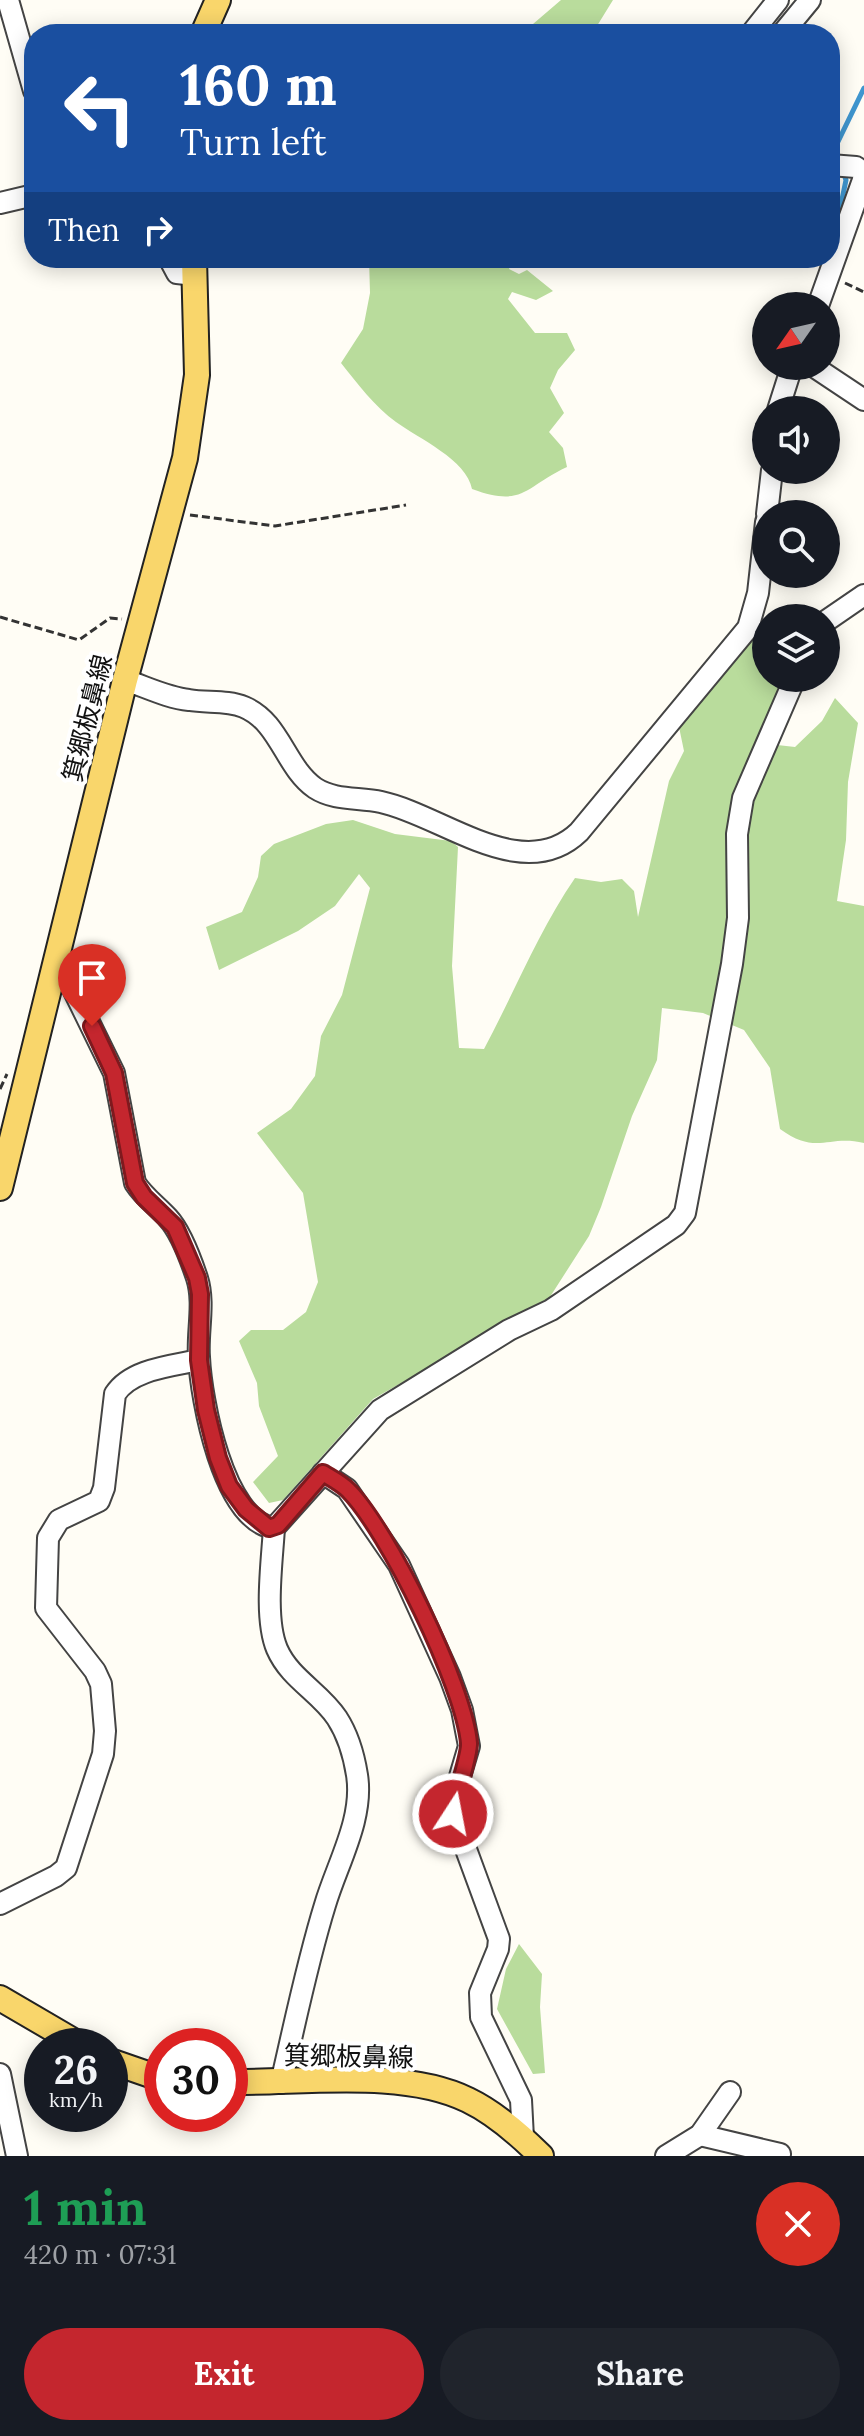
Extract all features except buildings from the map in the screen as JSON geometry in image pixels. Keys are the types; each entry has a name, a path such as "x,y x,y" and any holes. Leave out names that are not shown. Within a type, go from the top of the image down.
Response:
{"main road":[{"path":"207,24 218,0"},
{"name":"箕郷板鼻線","path":"0,1188 194,412 197,375 195,268"},
{"path":"0,1998 51,2028"},
{"name":"箕郷板鼻線","path":"248,2082 388,2081 428,2086 472,2101 523,2138 541,2156"}],"street":[{"path":"8,0 24,56"},
{"path":"759,24 778,0"},
{"path":"790,24 810,0"},
{"path":"840,166 856,167 864,175 840,248"},
{"path":"0,203 24,197"},
{"path":"174,268 177,273 192,268"},
{"path":"824,292 834,268"},
{"path":"834,380 864,400"},
{"path":"125,680 180,699 236,704 256,713 298,771 318,790 340,797 382,802 512,852 546,851 566,843 589,821 748,628 759,588"},
{"path":"840,611 864,595"},
{"path":"281,2083 325,1902 355,1814 358,1780 352,1749 337,1717 293,1675 277,1648 272,1626 274,1528 380,1410 509,1330 551,1310 676,1225 685,1213 732,964 738,918 737,834 743,798 789,692"},
{"path":"55,963 69,981 114,1073 135,1183 144,1197 175,1227 197,1278 200,1294 199,1360 206,1410 229,1486 246,1509 269,1528 274,1528"},
{"path":"0,1904 66,1868 103,1754 101,1684 95,1671 46,1608 48,1538 59,1520 88,1509 99,1501 104,1488 115,1394 121,1384 150,1371 199,1360"},
{"path":"323,1473 347,1489 399,1565 462,1710 469,1746 456,1790 453,1814 499,1939 480,1993 481,2017 521,2100 523,2138"},
{"path":"0,2074 17,2156"},
{"path":"666,2156 700,2135 730,2092"},
{"path":"700,2135 780,2154"}],"path":[{"path":"831,276 864,292"},
{"path":"171,512 275,526 406,505"},
{"path":"0,617 79,640 110,618 141,621"}],"green space":[{"path":"561,0 613,0 598,24 533,24"},
{"path":"369,268 509,268 519,274 527,270 553,291 536,300 512,292 508,299 535,333 567,333 575,350 558,370 550,388 564,413 549,432 563,448 567,467 523,493 514,496 489,494 472,489 468,478 452,459 388,416 341,363 363,329 370,293"},
{"path":"752,636 752,692 779,692 759,743 795,747 822,721 835,698 858,723 848,782 846,840 837,901 864,906 864,1143 813,1143 780,1129 770,1068 744,1030 703,1013 662,1008 657,1060 632,1116 601,1207 589,1236 548,1300 373,1399 283,1500 269,1503 253,1482 278,1456 259,1406 257,1383 239,1341 251,1330 283,1330 306,1312 318,1282 303,1193 257,1133 291,1109 315,1076 321,1036 342,995 370,888 359,874 335,906 298,931 219,970 206,927 242,912 258,877 261,856 274,844 326,824 353,820 395,834 451,841 458,847 452,966 459,1048 484,1049 538,941 575,878 601,882 622,879 634,891 638,917 669,781 684,751 679,727"},
{"path":"519,1944 542,1974 540,2007 545,2073 533,2074 497,2009 506,1969"}],"waterway":[{"path":"840,138 864,88"},
{"path":"840,209 846,180 843,172"}],"route":[{"path":"92,1026 114,1073 130,1170 135,1183 144,1197 175,1227 197,1278 200,1294 199,1360 206,1410 218,1458 229,1486 246,1509 269,1528 278,1525 323,1473 347,1489 356,1500 399,1565 462,1710 469,1746 456,1790 453,1814"}]}
